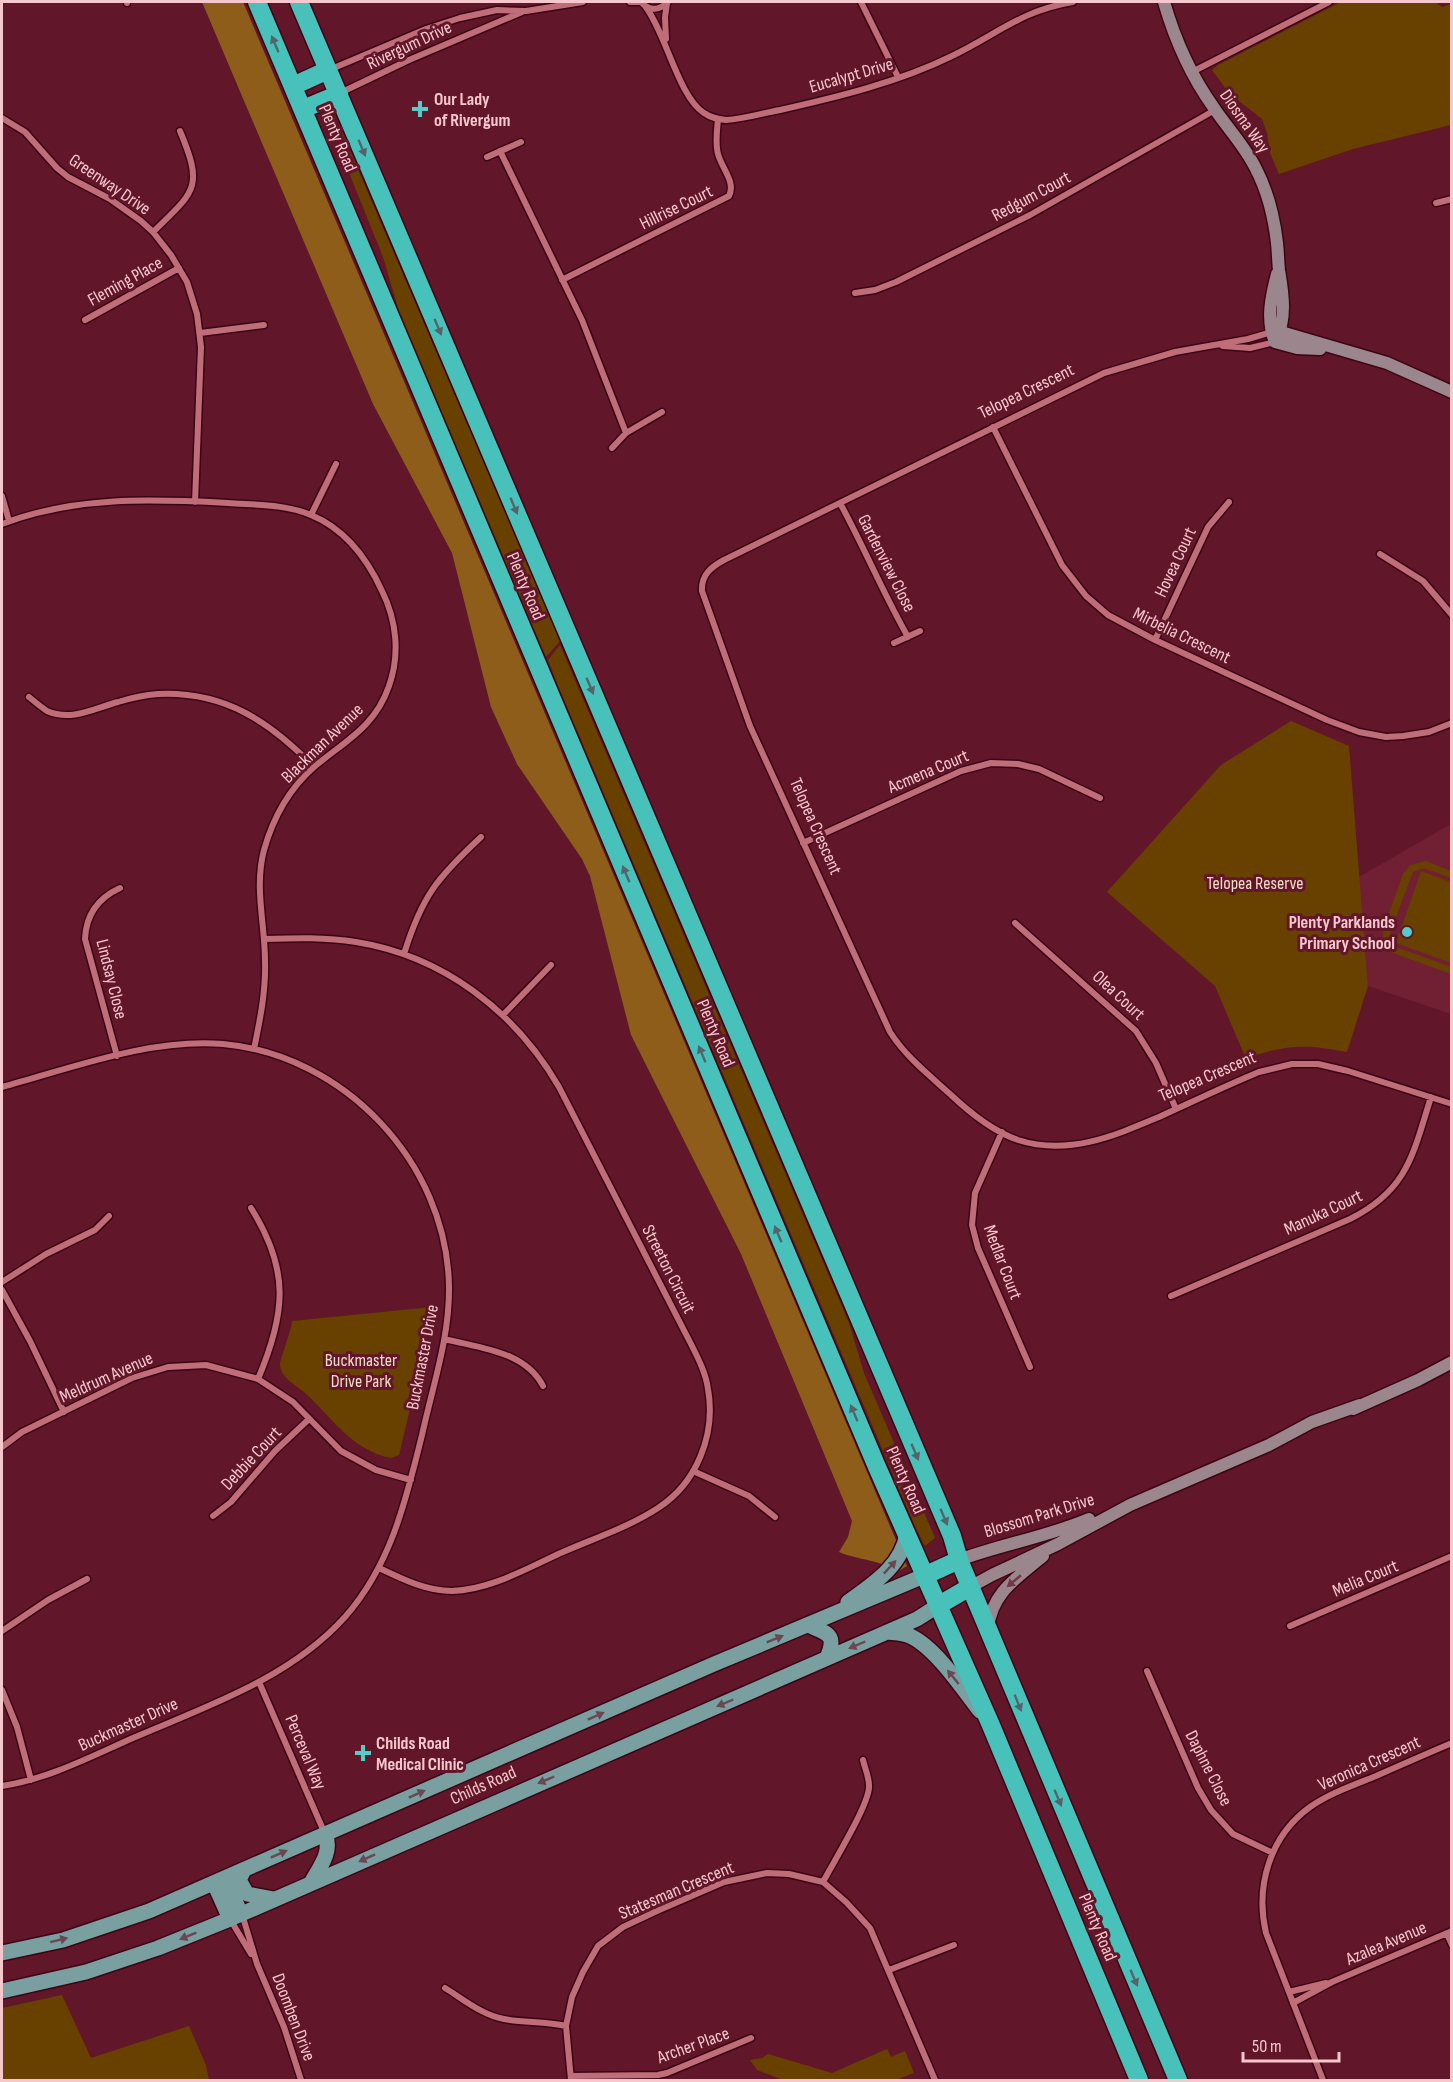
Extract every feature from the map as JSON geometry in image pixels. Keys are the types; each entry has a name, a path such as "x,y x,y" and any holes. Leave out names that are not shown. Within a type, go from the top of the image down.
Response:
{"highway":[{"name":"Plenty Road","path":"257,2 527,643 990,1723 1139,2080"},
{"name":"Plenty Road","path":"299,2 952,1536 970,1587 1178,2080"},
{"path":"293,86 328,70"},
{"path":"303,109 339,94"},
{"name":"Childs Road","path":"926,1575 959,1560"},
{"name":"Childs Road","path":"939,1605 970,1587"}],"main road":[{"path":"828,1617 877,1580 900,1557 907,1533"},
{"name":"Childs Road","path":"2,1953 63,1940 149,1911 714,1664 926,1575"},
{"name":"Childs Road","path":"2,1991 86,1972 158,1948 236,1916 917,1619 939,1605"},
{"path":"808,1625 827,1634 831,1639 832,1645 827,1658"},
{"path":"887,1632 908,1635 918,1641 943,1664 990,1723"},
{"path":"311,1883 325,1859 328,1844 325,1834"},
{"path":"244,1870 239,1880 247,1894 274,1899"},
{"path":"220,1880 236,1916"}],"street":[{"name":"Rivergum Drive","path":"328,70 442,23 497,10 526,11 583,2"},
{"path":"630,2 659,8 668,2"},
{"path":"666,45 665,27 668,2"},
{"path":"861,2 898,77"},
{"name":"Eucalypt Drive","path":"718,120 825,100 898,77 952,56 1027,14 1053,5 1073,2"},
{"name":"Diosma Way","path":"1164,2 1174,33 1192,72 1215,110 1249,155 1270,202 1283,292 1276,335"},
{"path":"1192,72 1329,2"},
{"path":"642,3 654,18 693,102 704,113 718,120"},
{"name":"Rivergum Drive","path":"339,94 409,60 526,11"},
{"name":"Redgum Court","path":"855,292 884,287 1013,223 1215,110"},
{"name":"Greenway Drive","path":"2,117 25,132 68,177 124,208 153,232 179,268 192,297 200,333 201,364 195,502"},
{"name":"Hillrise Court","path":"562,280 729,196 731,185 718,152 718,120"},
{"path":"153,232 183,202 192,184 194,176 191,158 180,131"},
{"path":"487,157 521,142"},
{"path":"500,151 593,345 627,433"},
{"path":"1436,203 1452,199"},
{"name":"Fleming Place","path":"85,320 179,268"},
{"path":"200,333 264,325"},
{"name":"Telopea Crescent","path":"1452,392 1387,363 1336,349 1297,348 1276,335 1250,348 1217,345 1166,354 1104,373 716,564 706,573 701,585 746,714 886,1024 911,1059 962,1105 987,1124 1031,1143 1059,1146 1080,1144 1109,1137 1267,1070 1305,1064 1348,1071 1452,1104"},
{"path":"612,448 627,433 662,412"},
{"name":"Mirbelia Crescent","path":"993,427 1069,576 1086,596 1108,615 1155,640 1327,720 1359,732 1386,737 1403,736 1429,732 1452,723"},
{"path":"311,515 336,464"},
{"path":"2,496 9,521"},
{"name":"Blackman Avenue","path":"2,524 50,510 109,501 146,500 280,507 311,515 348,538 368,564 390,609 396,651 389,686 373,716 350,741 314,767 292,792 279,810 264,850 259,892 266,962 264,993 254,1049"},
{"name":"Hovea Court","path":"1155,640 1208,527 1229,502"},
{"name":"Gardenview Close","path":"840,503 865,548 885,596 908,637"},
{"path":"1380,554 1423,581 1452,615"},
{"name":"Gardenview Close","path":"894,643 920,631"},
{"path":"29,697 46,710 64,715 75,715 119,701 158,694 198,697 218,702 270,726 314,767"},
{"name":"Acmena Court","path":"803,843 961,771 991,763 1018,764 1039,770 1100,798"},
{"path":"404,954 415,920 427,895 441,876 481,837"},
{"name":"Lindsay Close","path":"117,1056 86,939 86,928 94,907 111,892 120,888"},
{"name":"Olea Court","path":"1015,923 1136,1031 1156,1062 1176,1109"},
{"name":"Streeton Circuit","path":"264,939 331,939 357,942 404,954 459,980 503,1015 534,1048 559,1086 701,1364 708,1388 710,1421 702,1453 693,1471 675,1495 648,1514 480,1586 450,1591 432,1588 416,1584 379,1568"},
{"path":"503,1015 551,964"},
{"name":"Buckmaster Drive","path":"2,1087 148,1047 188,1043 226,1044 254,1049 306,1067 347,1092 376,1117 407,1156 428,1195 443,1239 449,1287 445,1339 402,1514 379,1568 346,1615 330,1632 296,1660 259,1682 65,1768 31,1780 2,1786"},
{"name":"Manuka Court","path":"1171,1296 1350,1219 1373,1206 1391,1191 1405,1172 1431,1097"},
{"name":"Medlar Court","path":"1002,1132 975,1193 972,1225 978,1248 1030,1367"},
{"path":"251,1208 270,1241 279,1277 279,1314 270,1351 258,1379"},
{"path":"2,1282 46,1254 95,1230 109,1216"},
{"path":"2,1290 30,1341 64,1412"},
{"path":"445,1339 514,1358 532,1370 543,1386"},
{"name":"Blossom Park Drive","path":"970,1587 1058,1544 1130,1505 1269,1444 1314,1429 1452,1362"},
{"name":"Meldrum Avenue","path":"2,1446 22,1432 132,1378 168,1367 206,1365 258,1379 293,1402 328,1441 356,1461 376,1470 411,1480"},
{"name":"Debbie Court","path":"213,1516 231,1502 263,1464 309,1419"},
{"path":"693,1471 749,1496 775,1517"},
{"name":"Blossom Park Drive","path":"959,1560 1063,1530 1130,1505"},
{"path":"988,1629 989,1616 997,1597 1058,1544"},
{"name":"Melia Court","path":"1290,1626 1452,1556"},
{"path":"2,1631 48,1600 87,1579"},
{"name":"Daphne Close","path":"1147,1671 1198,1788 1211,1810 1233,1834 1273,1853"},
{"name":"Perceval Way","path":"259,1682 325,1834"},
{"path":"2,1690 17,1727 31,1780"},
{"name":"Veronica Crescent","path":"1323,2080 1266,1933 1263,1913 1264,1878 1273,1853 1293,1823 1321,1801 1452,1743"},
{"path":"823,1882 869,1791 863,1760"},
{"name":"Statesman Crescent","path":"571,2078 566,2026 572,1997 598,1946 623,1927 724,1882 767,1873 789,1874 823,1882 870,1928 934,2080"},
{"name":"Doomben Drive","path":"236,1916 284,2027 301,2080"},
{"name":"Doomben Drive","path":"236,1916 257,1964"},
{"path":"1449,1932 1452,1945"},
{"name":"Azalea Avenue","path":"1293,2003 1332,1982 1449,1932"},
{"path":"889,1970 954,1945"},
{"name":"Azalea Avenue","path":"1289,1992 1332,1982"},
{"path":"445,1988 477,2009 502,2019 541,2021 566,2026"},
{"name":"Archer Place","path":"571,2078 658,2075 751,2038"}],"shaded area":[{"path":"202,2 243,2 907,1566 897,1572 885,1565 839,1552 848,1537 852,1521 741,1254 631,1035 590,876 582,859 517,764 491,707 452,553 373,404"},
{"name":"Plenty Parklands Primary School","path":"1451,824 1451,1014 1368,986 1359,877"}],"green space":[{"path":"1341,2 1435,2 1442,7 1451,4 1451,125 1353,149 1279,174 1270,153 1262,119 1229,93 1212,70"},
{"path":"339,125 560,641 546,657 399,311 383,257 331,128"},
{"path":"560,645 849,1323 864,1373 935,1538 925,1546 559,688 548,660"},
{"name":"Telopea Reserve","path":"1291,721 1349,746 1368,986 1347,1052 1296,1047 1273,1050 1246,1059 1215,986 1107,892 1221,765"},
{"path":"1426,861 1451,871 1451,878 1424,868 1413,872 1391,930 1390,939 1396,947 1451,967 1451,974 1377,947 1379,941 1384,942 1383,930 1403,874 1410,865"},
{"path":"1421,871 1451,882 1451,963 1396,943"},
{"name":"Buckmaster Drive Park","path":"432,1307 399,1455 391,1458 364,1448 343,1431 281,1370 280,1362 292,1321"},
{"path":"62,1995 91,2058 189,2026 206,2065 209,2080 2,2080 2,2008"},
{"path":"887,2049 891,2057 905,2051 914,2073 896,2080 783,2080 757,2070 750,2060 762,2058 768,2054 832,2073"}],"place":[{"name":"Our Lady of Rivergum","path":"420,109"},
{"name":"Plenty Parklands Primary School","path":"1407,932"},
{"name":"Childs Road Medical Clinic","path":"363,1753"}]}
